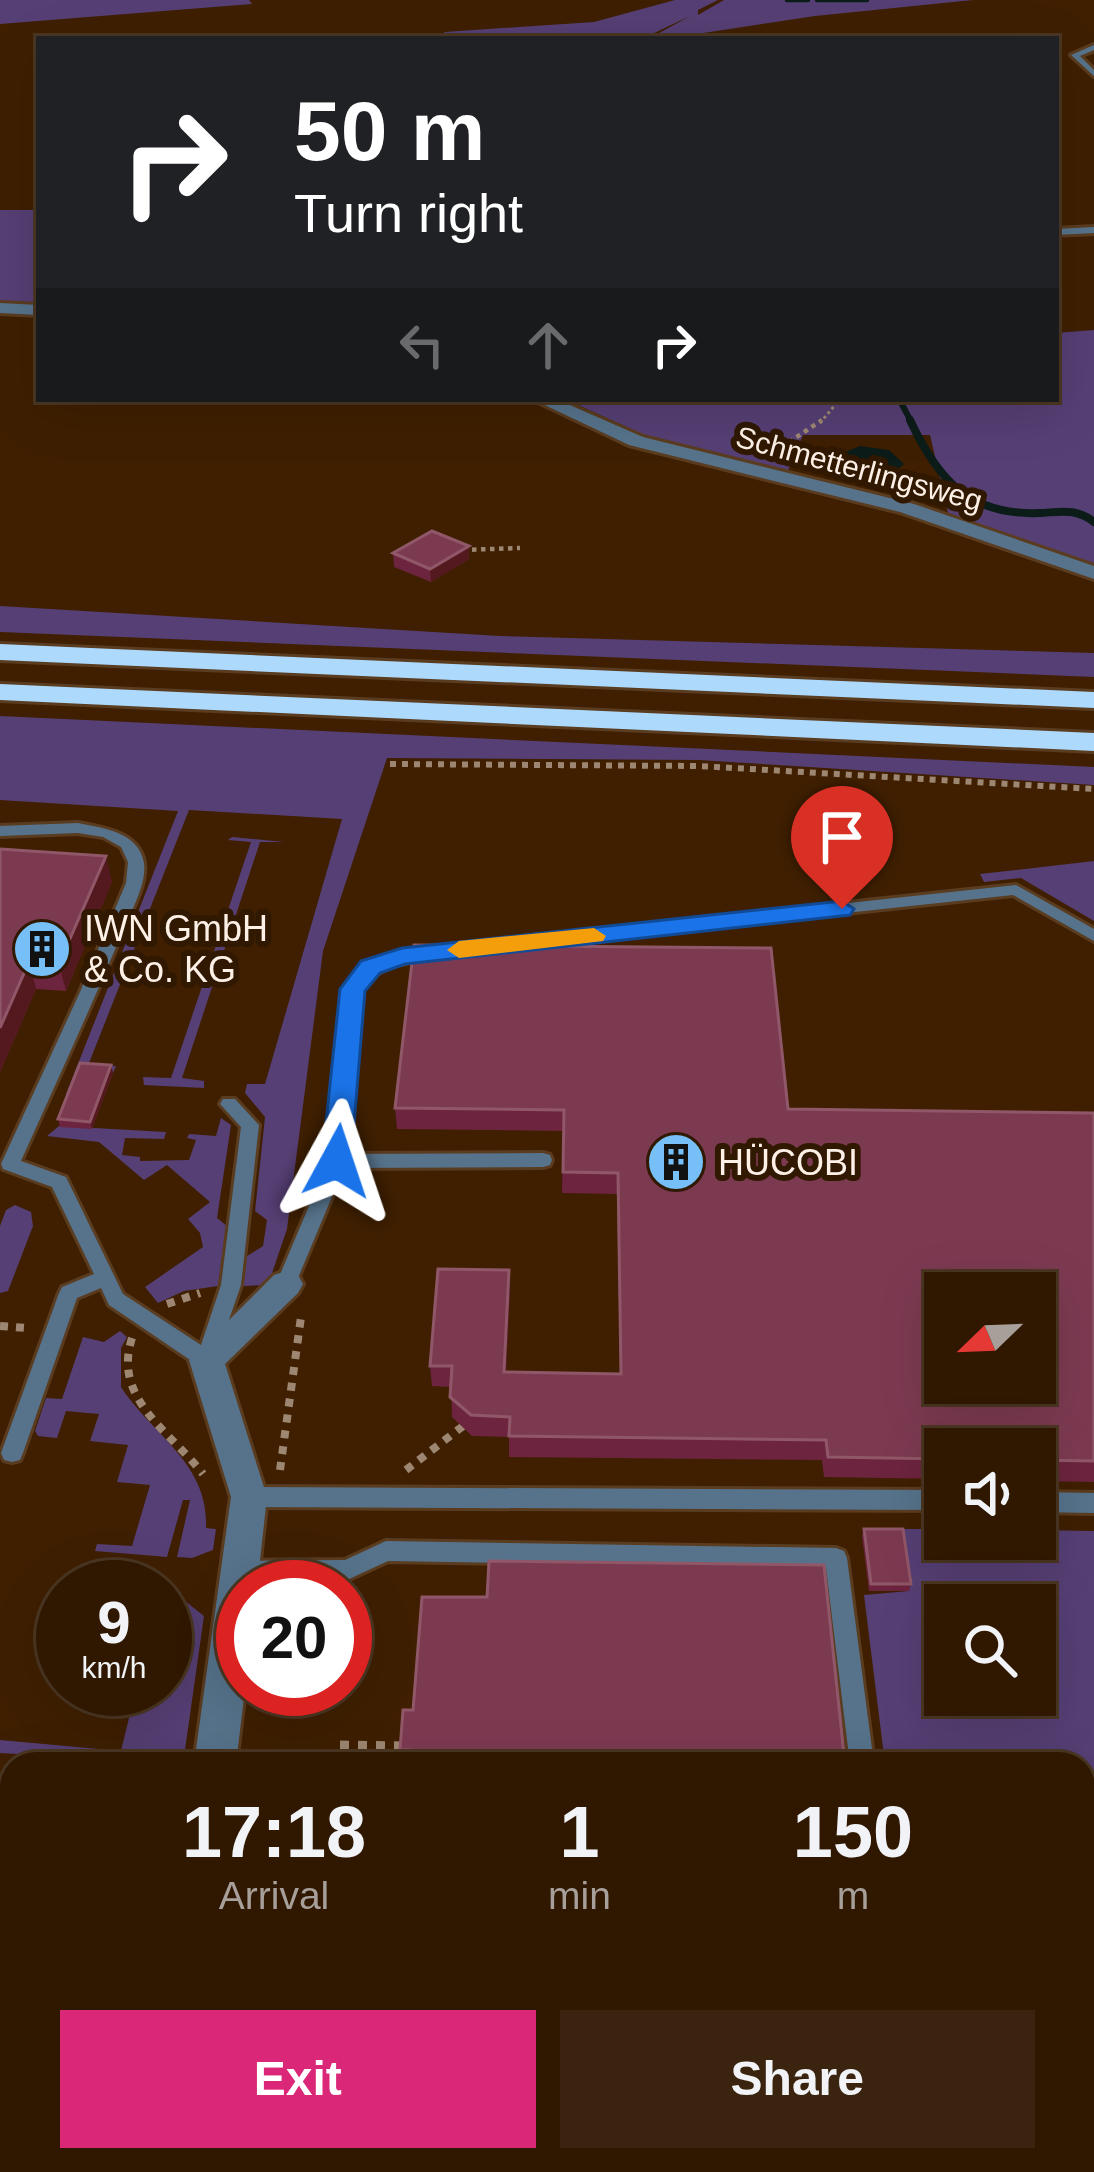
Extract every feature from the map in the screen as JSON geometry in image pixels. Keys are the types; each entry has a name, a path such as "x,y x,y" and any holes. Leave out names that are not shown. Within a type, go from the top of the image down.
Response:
{"highway":[{"path":"0,652 1094,700"},
{"path":"0,692 1094,742"}],"street":[{"path":"0,308 36,310"},
{"name":"Schmetterlingsweg","path":"549,402 636,441 907,508 1094,574"},
{"path":"241,1560 249,1497 206,1360 286,1284"},
{"path":"217,1752 221,1716"}],"lane":[{"path":"1094,46 1076,55 1094,74"},
{"path":"1059,232 1094,230"},
{"path":"0,831 78,828 107,833 127,844 136,862 134,883 89,992 10,1164 59,1182 116,1299 206,1360 231,1286 250,1125 229,1105"},
{"path":"286,1284 337,1161 352,989 359,977 385,960 1016,890 1094,936"},
{"path":"337,1161 543,1160"},
{"path":"12,1453 69,1293 106,1278"},
{"path":"249,1497 924,1500"},
{"path":"1056,1502 1094,1503"},
{"path":"368,1560 386,1551 836,1558 860,1752"}],"path":[{"path":"744,468 819,424 837,402"},
{"path":"451,551 520,548"},
{"path":"390,764 699,766 1094,789"},
{"path":"369,1497 471,1420"},
{"path":"340,1744 414,1746"}],"shaded area":[{"path":"0,0 249,0 252,4 0,24"},
{"path":"675,0 718,0 698,10 698,15 724,0 973,0 815,16 684,36 654,36 690,16 650,36 447,36 444,32 594,22"},
{"path":"0,210 36,210 36,307 0,306"},
{"path":"1094,330 1094,565 948,513 930,435 803,435 787,473 653,439 572,402 1059,402 1059,333"},
{"path":"860,446 889,450 904,464 874,476 841,466 838,455"},
{"path":"0,606 500,636 1094,653 1094,677 0,632"},
{"path":"0,716 1094,767 1094,785 699,760 387,758 323,951 287,1229 268,1285 243,1286 247,1256 263,1246 267,1220 255,1211 265,1117 245,1093 247,1084 265,1084 342,819 189,810 89,1063 116,1066 113,1073 66,1094 178,811 0,800"},
{"path":"228,840 284,842 260,842 182,1078 204,1081 204,1088 144,1085 143,1077 171,1078 251,842"},
{"path":"1094,861 1094,921 1021,878 984,882 980,874"},
{"path":"221,1118 231,1125 217,1218 227,1226 218,1286 184,1291 158,1303 145,1287 203,1247 200,1233 188,1219 210,1202 167,1165 144,1180 99,1142 47,1136 59,1126 166,1132 164,1139 125,1138 122,1155 140,1157 140,1161 189,1160 196,1140 187,1138 189,1134 216,1136"},
{"path":"15,1205 31,1212 33,1226 8,1291 0,1293 0,1226 6,1210"},
{"path":"120,1331 127,1337 121,1348 121,1387 189,1468 205,1505 206,1528 216,1529 213,1550 192,1558 177,1557 190,1500 183,1500 167,1557 95,1551 97,1544 132,1546 150,1485 117,1482 128,1445 90,1441 99,1414 66,1411 57,1438 38,1436 35,1431 46,1398 62,1399 83,1337 104,1342"},
{"path":"900,1529 924,1529 924,1560 1056,1560 1056,1530 1094,1531 1094,1752 884,1752 864,1595 909,1591"},
{"path":"192,1606 204,1616 192,1701"},
{"path":"129,1716 190,1716 185,1752 0,1752 0,1740 121,1751"}],"building":[{"path":"432,531 469,546 430,569 393,553"},
{"path":"0,849 106,856 59,964 29,962 0,1028"},
{"path":"414,945 771,948 788,1109 1094,1113 1094,1461 1056,1460 1056,1428 924,1428 924,1459 828,1457 826,1440 509,1436 510,1417 471,1415 450,1397 452,1366 430,1366 438,1269 509,1270 504,1372 621,1374 618,1173 563,1172 564,1110 395,1108"},
{"path":"80,1063 111,1065 90,1122 58,1119"},
{"path":"864,1529 903,1529 911,1584 871,1584"},
{"path":"489,1561 824,1565 844,1752 400,1750 403,1710 413,1710 422,1597 487,1597"}],"waterway":[{"path":"787,0 808,0"},
{"path":"817,0 867,0"},
{"path":"901,402 912,423"},
{"path":"910,420 944,476 974,500 1015,512 1075,513 1094,522"}],"slow traffic":[{"path":"459,950 594,936"}],"place":[{"name":"IWN GmbH & Co. KG","path":"42,949"},
{"name":"HÜCOBI","path":"676,1162"}],"route":[{"path":"337,1161 352,989 370,967 402,956 842,909"}]}
